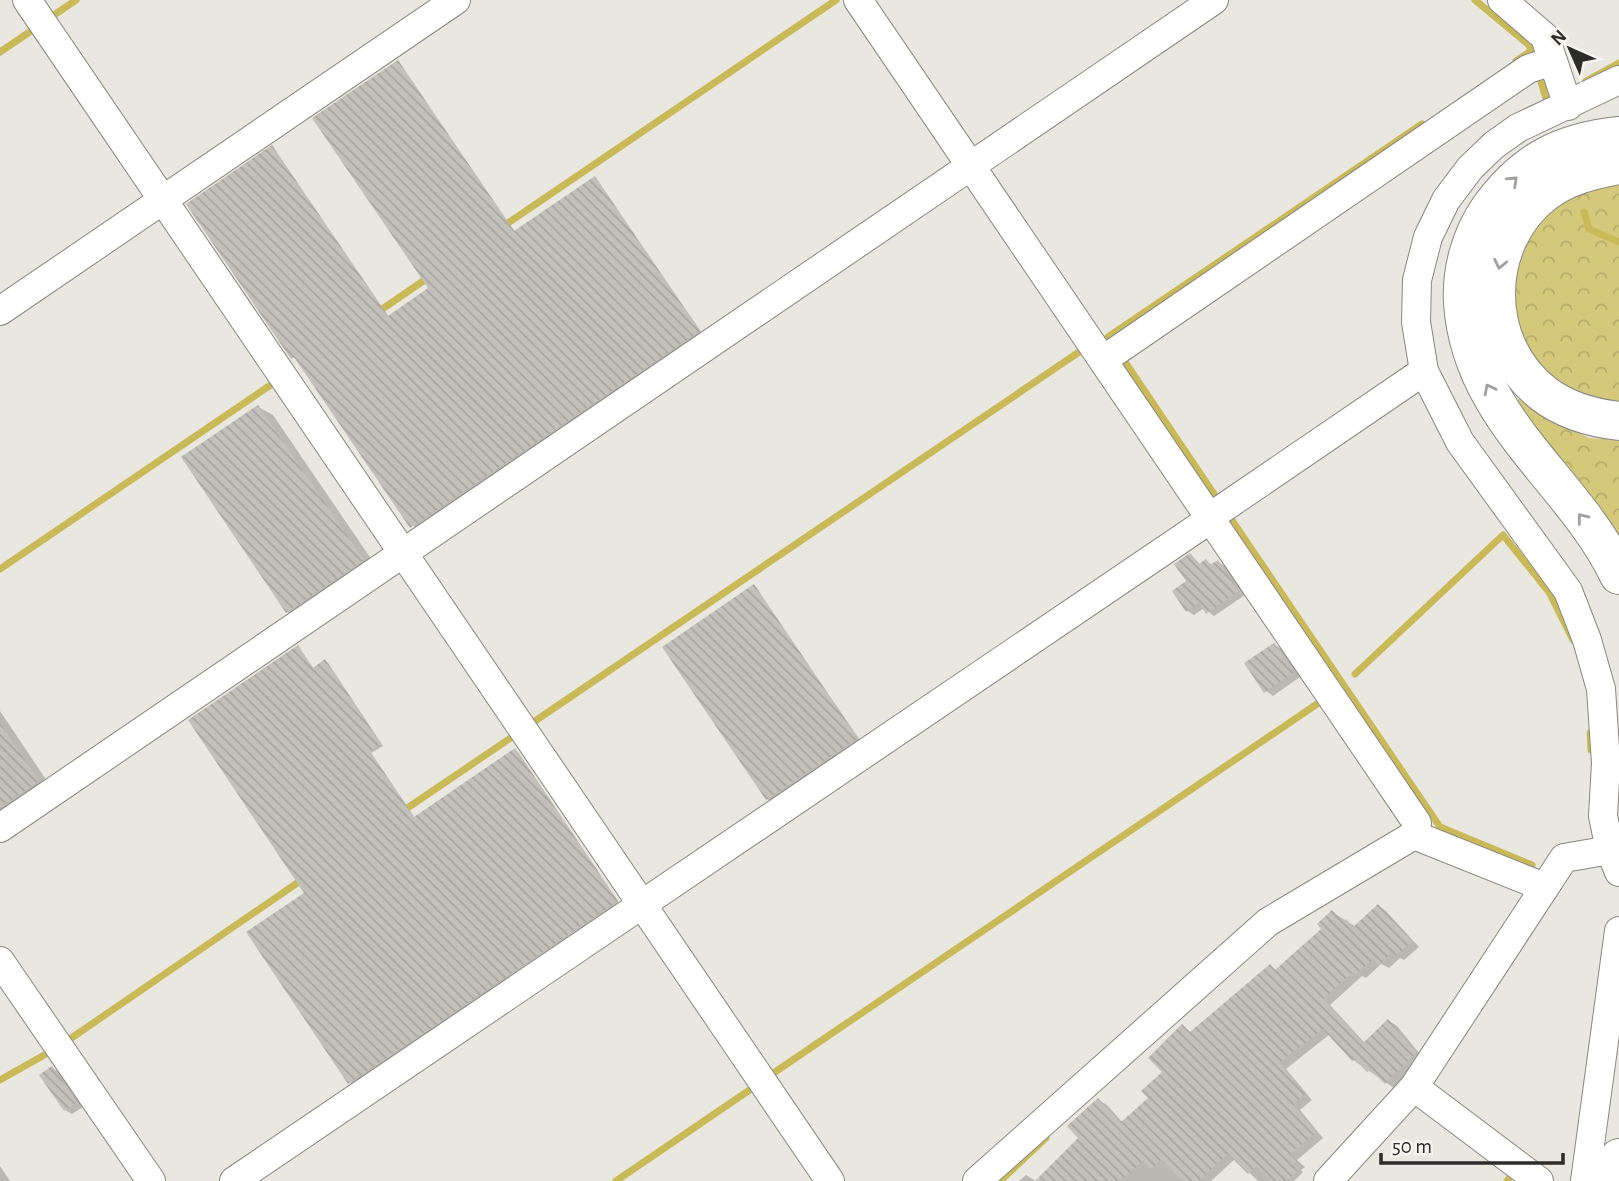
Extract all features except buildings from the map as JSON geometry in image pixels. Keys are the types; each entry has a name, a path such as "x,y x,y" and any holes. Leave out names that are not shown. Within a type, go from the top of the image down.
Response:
{"highway":[{"path":"1619,136 1588,139 1553,152 1528,167 1506,187 1484,217 1468,252 1462,286 1465,326 1477,367 1499,408 1525,447 1590,528 1619,575"},
{"path":"1619,165 1592,170 1564,180 1544,193 1524,212 1503,250 1496,289 1497,313 1503,341 1530,382 1545,396 1566,407 1619,421"},
{"path":"1616,1181 1619,1158"}],"street":[{"path":"27,0 830,1181"},
{"path":"0,311 456,0"},
{"path":"858,0 970,166 1112,353 1417,823 1414,835 1268,922 977,1181"},
{"path":"0,828 1214,0"},
{"path":"1516,5 1545,37 1543,64 1567,106"},
{"path":"1112,353 1543,64"},
{"path":"1328,1181 1414,1087 1564,858 1616,858 1602,816 1606,763 1601,689 1587,640 1568,591 1460,442 1424,371 1416,322 1417,280 1428,237 1446,200 1470,168 1494,145 1527,123 1619,80"},
{"path":"234,1181 1424,371"},
{"path":"1414,835 1544,887"},
{"path":"1585,1181 1619,931"},
{"path":"0,961 150,1181"},
{"path":"1414,1087 1539,1181"}],"green space":[{"path":"1619,183 1619,409 1556,386 1515,337 1513,268 1532,230 1563,200"},
{"path":"1524,396 1554,421 1589,438 1619,440 1619,547 1511,403"}],"waterway":[{"path":"54,15 76,0"},
{"path":"502,227 836,0"},
{"path":"1475,0 1529,45 1532,54"},
{"path":"0,52 34,29"},
{"path":"1516,61 1531,51"},
{"path":"1586,81 1619,63"},
{"path":"1538,72 1547,102"},
{"path":"1115,346 1108,337 1422,124"},
{"path":"1584,212 1589,229 1619,242"},
{"path":"375,314 429,277"},
{"path":"532,723 1085,348"},
{"path":"1121,356 1220,503"},
{"path":"0,569 275,382"},
{"path":"1227,513 1440,827 1532,865"},
{"path":"1355,674 1503,535 1549,592 1573,640"},
{"path":"772,1074 1317,704"},
{"path":"1590,733 1591,750"},
{"path":"400,813 515,735"},
{"path":"70,1039 303,879"},
{"path":"0,1080 46,1054"},
{"path":"616,1181 754,1087"},
{"path":"1000,1181 1046,1138"},
{"path":"1507,1181 1510,1177"}]}
